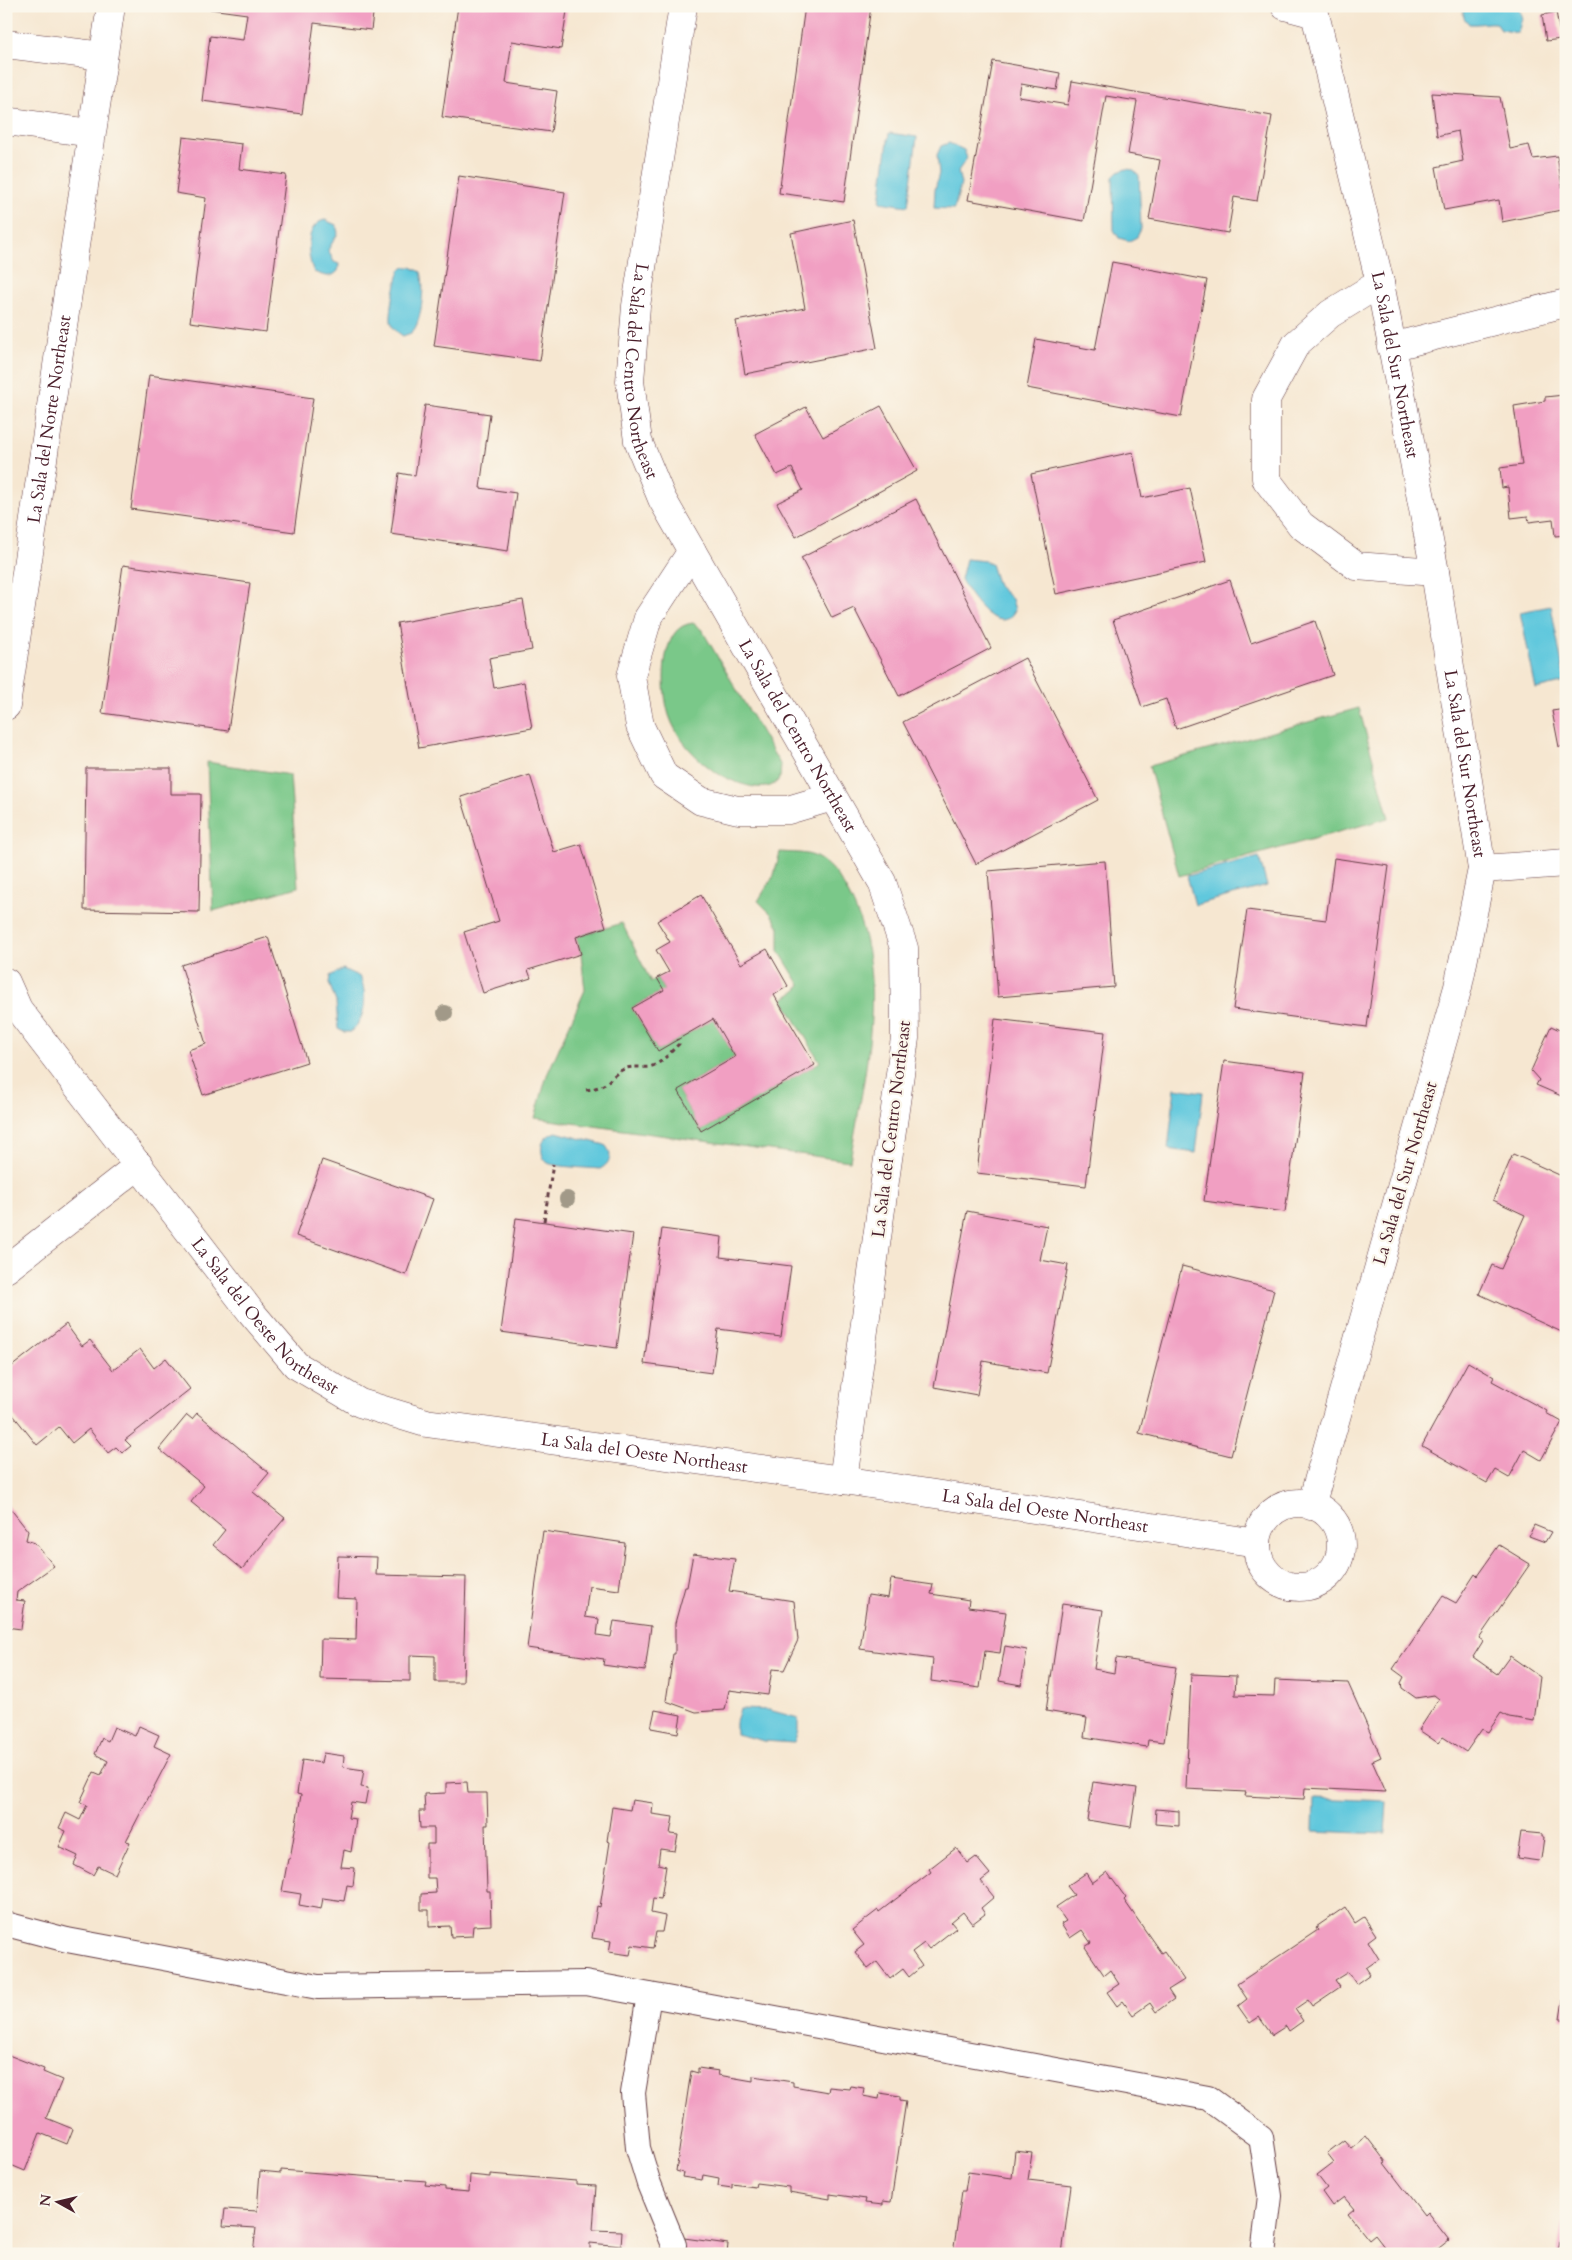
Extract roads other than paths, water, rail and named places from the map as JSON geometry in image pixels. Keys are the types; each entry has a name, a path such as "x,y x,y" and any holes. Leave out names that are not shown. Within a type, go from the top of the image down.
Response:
{"street":[{"name":"La Sala del Norte Northeast","path":"6,706 111,6"},
{"name":"La Sala del Centro Northeast","path":"683,6 636,306 630,381 638,441 662,499 882,882 904,948 905,1038 843,1480"},
{"name":"La Sala del Sur Northeast","path":"1285,6 1314,14 1380,283 1435,572 1482,869 1458,987 1311,1506"},
{"path":"6,44 103,56"},
{"path":"6,121 91,133"},
{"path":"1380,283 1330,314 1296,344 1266,399 1266,479 1301,525 1356,566 1435,572"},
{"path":"1391,347 1566,303"},
{"path":"692,551 648,618 631,676 640,726 664,776 701,801 738,810 788,810 832,797"},
{"path":"1482,869 1566,863"},
{"path":"6,982 18,1009 139,1165 6,1269"},
{"name":"La Sala del Oeste Northeast","path":"139,1165 251,1312 296,1365 360,1403 426,1423 843,1480 1257,1543"},
{"path":"1292,1503 1320,1508 1331,1518 1339,1530 1341,1544 1339,1558 1333,1571 1322,1581 1308,1587 1294,1588 1282,1584 1271,1577 1262,1567 1258,1556 1257,1543 1259,1530 1267,1518 1278,1509 1292,1503"}],"lane":[{"path":"6,1924 67,1940 318,1987 586,1983 1208,2098 1260,2137 1270,2196 1263,2254"},
{"path":"649,1995 634,2093 638,2148 649,2184 674,2245"}],"water":[{"path":"1462,6 1518,6 1522,18 1518,33 1501,30 1496,23 1469,24 1464,18"},
{"path":"889,133 917,137 908,206 880,202"},
{"path":"949,143 964,150 967,158 958,171 961,184 954,209 934,208 935,190 939,173 937,155 941,146"},
{"path":"1126,169 1134,170 1139,176 1141,229 1137,237 1129,241 1119,238 1114,230 1113,177 1118,172"},
{"path":"325,220 336,225 338,233 328,250 334,262 339,264 338,271 330,276 314,272 309,250 310,235 313,228"},
{"path":"405,267 411,267 421,272 423,293 421,311 416,326 411,333 403,336 394,328 391,316 398,275 400,270"},
{"path":"966,559 985,561 991,564 998,586 1012,599 1015,610 1008,618 1001,620 993,617 970,594 961,579"},
{"path":"1551,606 1565,682 1536,689 1520,612"},
{"path":"1259,857 1267,886 1195,905 1187,876"},
{"path":"343,969 360,977 365,999 359,1021 350,1032 338,1029 336,1002 329,983 330,976"},
{"path":"1175,1088 1203,1092 1196,1153 1168,1149"},
{"path":"556,1132 605,1145 610,1155 609,1161 600,1169 548,1163 542,1155 542,1145 544,1140"},
{"path":"740,1709 769,1710 798,1718 798,1730 794,1743 764,1741 736,1734 736,1721"},
{"path":"1314,1798 1387,1801 1385,1834 1313,1831"}]}
